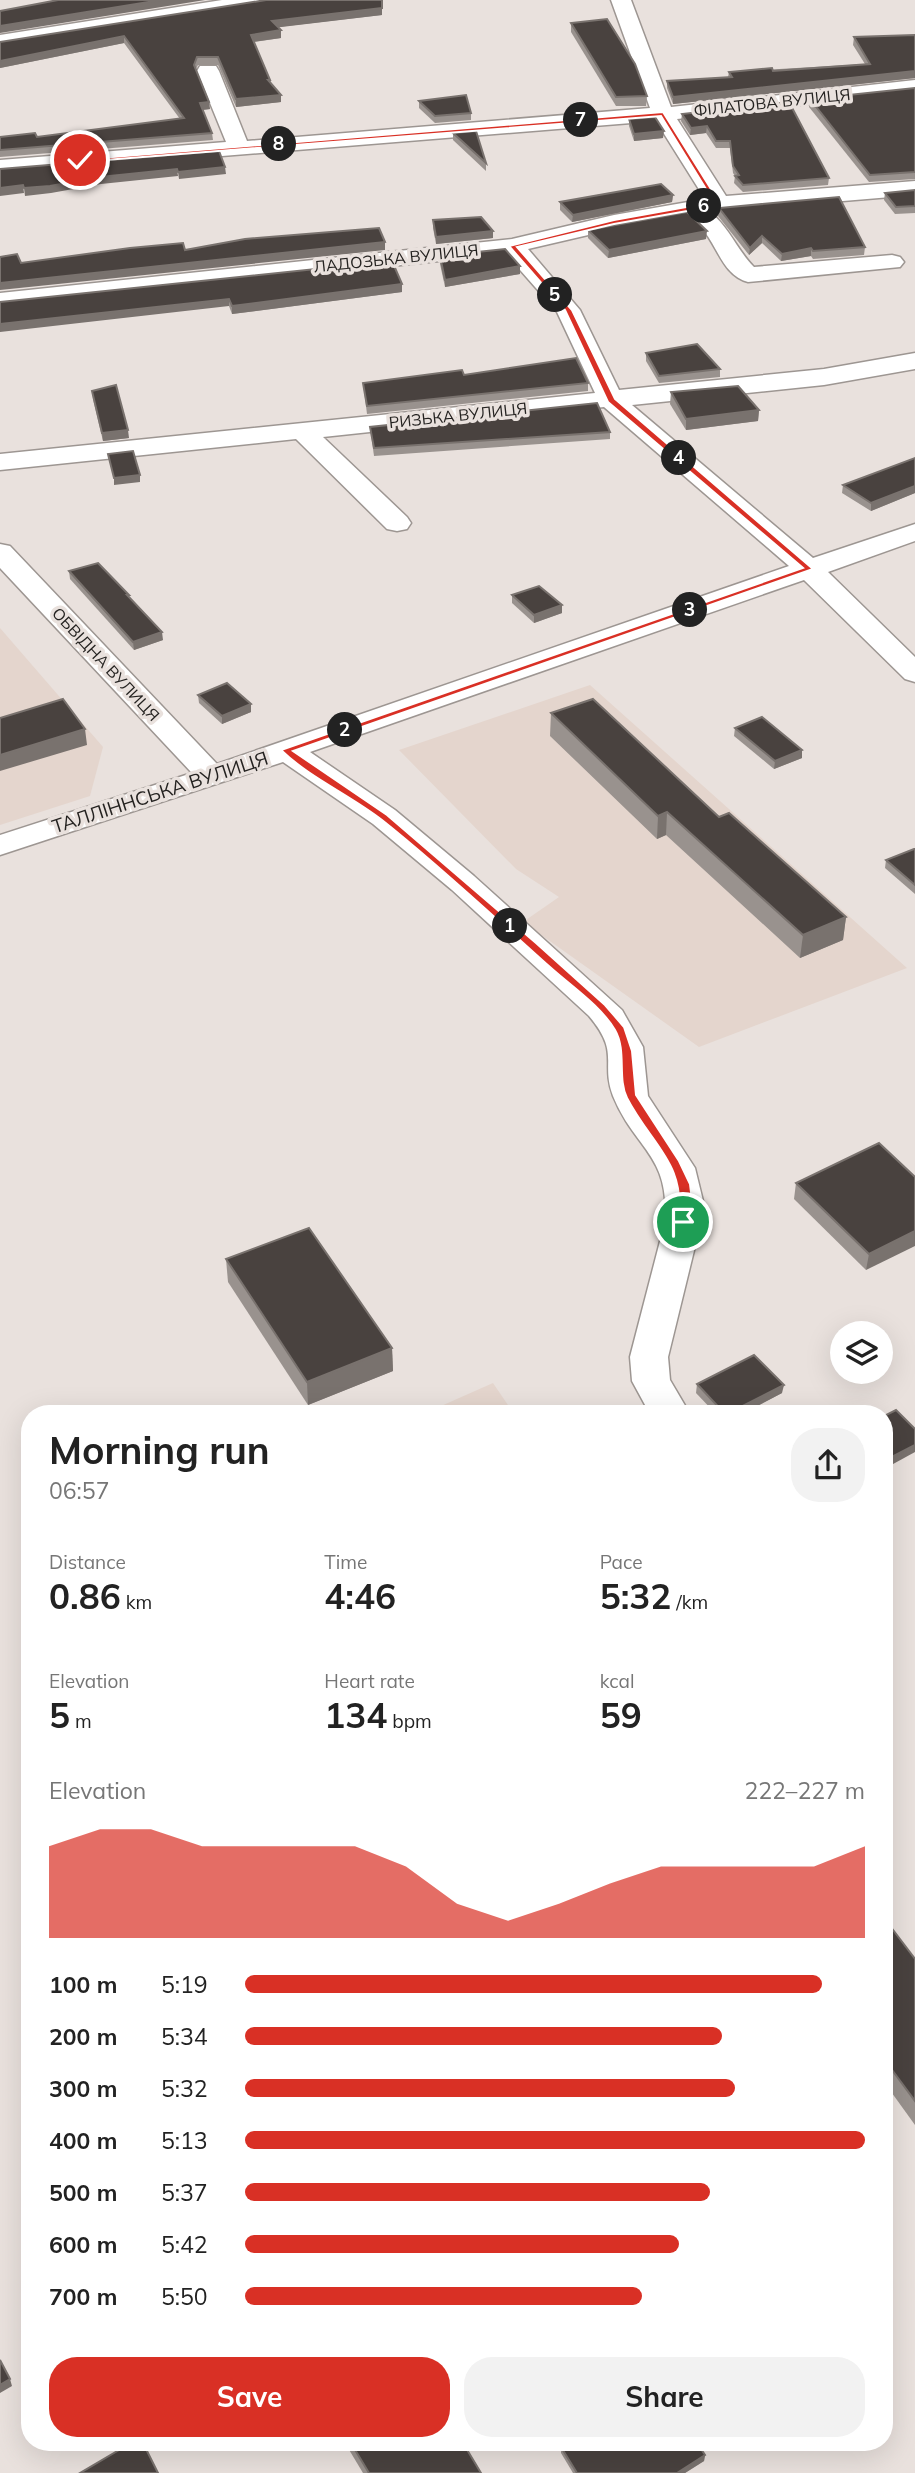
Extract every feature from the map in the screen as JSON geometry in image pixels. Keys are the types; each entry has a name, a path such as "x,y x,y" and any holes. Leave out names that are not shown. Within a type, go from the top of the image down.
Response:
{"street":[{"path":"0,41 261,0"},
{"path":"621,0 663,114 719,203"},
{"path":"208,71 239,147"},
{"name":"ФІЛАТОВА ВУЛИЦЯ","path":"0,166 663,114 915,86"},
{"name":"ЛАДОЗЬКА ВУЛИЦЯ","path":"0,300 512,246 614,222 719,203 915,188"},
{"path":"692,208 713,226 736,263 748,275 892,262"},
{"path":"512,246 568,310 611,400 809,569 915,673"},
{"name":"РИЗЬКА ВУЛИЦЯ","path":"0,462 824,377 915,361"},
{"path":"301,430 397,523"},
{"name":"ТАЛЛІННСЬКА ВУЛИЦЯ","path":"0,845 212,776 914,534"},
{"name":"ОБВІДНА ВУЛИЦЯ","path":"0,552 212,776"},
{"path":"286,750 394,825 601,1008 620,1030 627,1051 631,1096 685,1184 687,1201 683,1222 649,1357 651,1381 665,1405"}],"shaded area":[{"path":"0,628 103,747 90,796 0,825"},
{"path":"590,685 907,968 699,1047 523,922 559,897 516,869 399,750"},
{"path":"493,1383 508,1405 443,1405"}],"building":[{"path":"58,0 161,0 0,26 0,11"},
{"path":"266,0 382,0 382,8 272,21 281,30 251,35 268,80 281,95 236,99 218,57 197,57 194,65 209,102 200,103 212,133 0,150 0,137 35,133 37,137 184,118 124,36 0,61 0,42"},
{"path":"607,19 635,64 647,96 616,97 571,23"},
{"path":"915,35 915,71 673,97 667,81 732,77 729,72 772,68 773,71 870,64 854,37"},
{"path":"915,88 915,172 870,175 810,99"},
{"path":"466,95 471,113 435,116 419,101"},
{"path":"789,102 829,178 743,185 735,176 739,175 733,166 730,141 716,141 707,126 691,128 682,114"},
{"path":"655,117 664,131 634,134 629,119"},
{"path":"476,131 486,163 453,133"},
{"path":"219,151 225,167 100,177 50,186 0,188 0,169"},
{"path":"661,184 673,195 573,215 560,202"},
{"path":"915,190 915,206 896,207 885,193"},
{"path":"839,197 865,247 813,251 811,248 782,254 762,236 750,248 719,208"},
{"path":"687,212 707,231 609,250 588,230"},
{"path":"481,217 493,231 436,237 433,220"},
{"path":"379,228 385,242 0,283 0,257 17,254 21,263 130,248 183,243 185,250 245,239"},
{"path":"505,249 520,266 445,280 440,256"},
{"path":"392,261 402,284 232,306 229,299 0,324 0,302"},
{"path":"697,344 720,369 659,376 646,353"},
{"path":"576,358 588,383 367,406 363,383 462,370 464,375"},
{"path":"116,385 128,430 102,433 92,391"},
{"path":"738,386 759,410 686,419 671,392"},
{"path":"597,403 610,432 374,448 370,427"},
{"path":"133,451 140,475 114,478 108,454"},
{"path":"915,458 915,486 871,503 843,485"},
{"path":"98,563 162,632 133,642 69,571"},
{"path":"539,586 562,605 534,615 512,595"},
{"path":"227,683 251,704 222,716 198,695"},
{"path":"63,699 85,729 0,755 0,718"},
{"path":"593,699 719,817 729,813 846,917 803,935 667,812 658,816 551,713"},
{"path":"762,717 802,750 775,761 735,728"},
{"path":"915,849 915,885 886,860"},
{"path":"879,1143 915,1177 915,1231 869,1254 796,1183"},
{"path":"309,1228 392,1348 307,1382 226,1259"},
{"path":"754,1355 784,1385 745,1405 717,1405 697,1384"},
{"path":"896,1410 915,1429 915,1445 893,1456 893,1412"},
{"path":"893,1930 915,1959 915,2101 893,2071"},
{"path":"0,2360 10,2379 0,2385"},
{"path":"117,2451 147,2451 158,2473 80,2473"},
{"path":"356,2451 468,2451 481,2473 369,2473"},
{"path":"563,2451 702,2451 705,2455 677,2473 577,2473"}],"route":[{"path":"80,160 663,114 719,203 614,222 512,246 568,310 611,400 809,569 286,750 384,817 463,883 601,1008 620,1030 627,1051 627,1075 631,1096 685,1184 687,1201 683,1222"}]}
